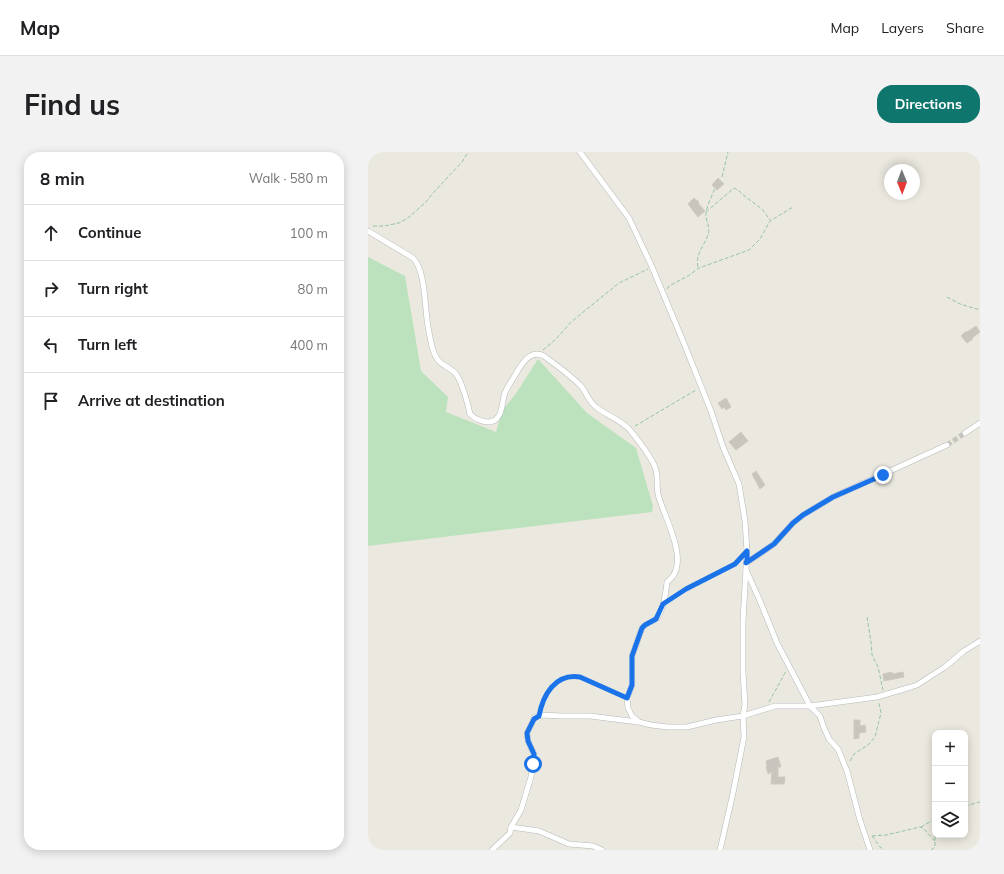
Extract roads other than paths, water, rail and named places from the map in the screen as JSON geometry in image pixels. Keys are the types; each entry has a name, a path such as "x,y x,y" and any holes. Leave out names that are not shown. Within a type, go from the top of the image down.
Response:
{"street":[{"path":"580,152 629,218 664,294 712,411 723,447 739,484 745,521 747,551 743,621 743,672 745,705 742,716 744,742 720,850"},
{"path":"368,231 416,261 422,277 429,331 435,355 442,364 449,368 458,378 470,414 474,418 488,422 496,420 500,415 506,391 524,361 538,354 544,356 579,384 592,404 622,423 644,448 656,469 658,478 658,493 670,526 678,556 674,576 667,582 663,604 656,619 642,628 632,656 632,685 627,698 628,708 632,716 638,722"},
{"path":"966,433 980,423"},
{"path":"746,563 774,544 793,523 803,515 833,497 947,445"},
{"path":"745,569 760,601 772,633 810,706 820,716 827,734 838,749 847,771 860,820 870,850"},
{"path":"492,850 510,833 511,827 521,810 533,764 534,754 528,741 527,733 534,719 539,716 590,716 638,722 656,726 687,727 742,716 766,708 782,705 810,706 884,695 918,685 980,641"},
{"path":"511,827 539,832 569,844 593,846 602,850"}],"tunnel":[{"path":"947,445 965,433"}]}
